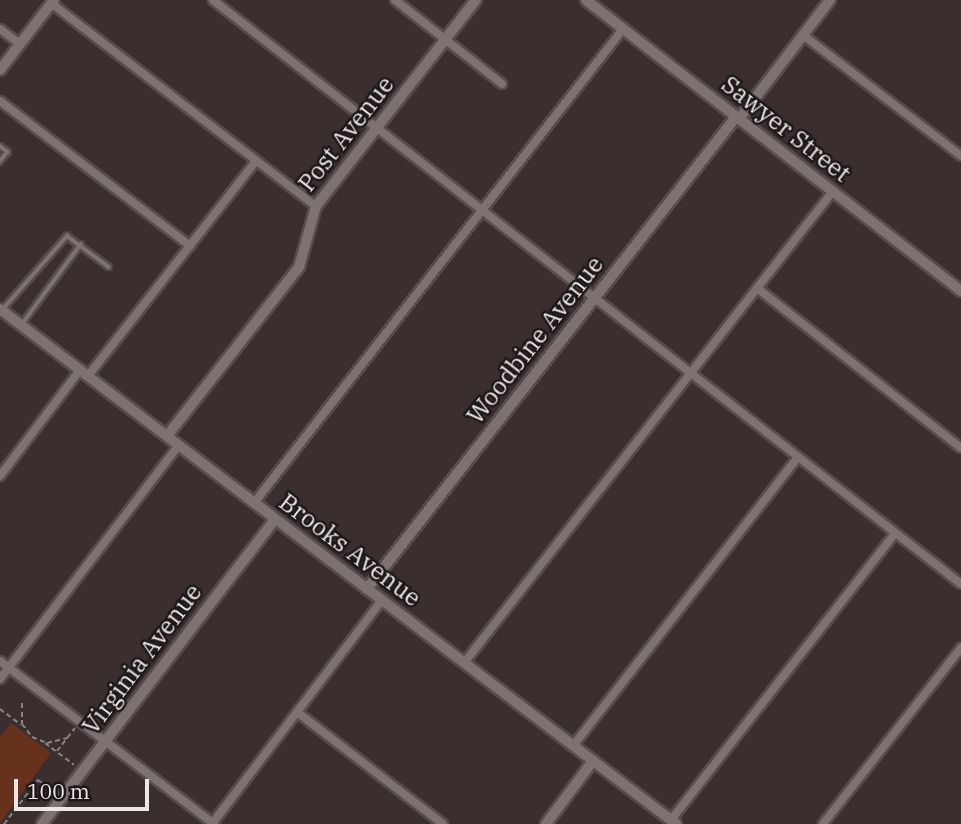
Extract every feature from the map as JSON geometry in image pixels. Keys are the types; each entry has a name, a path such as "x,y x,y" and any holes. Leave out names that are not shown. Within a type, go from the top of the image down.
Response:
{"street":[{"path":"213,0 961,584"},
{"path":"395,0 502,84"},
{"name":"Post Avenue","path":"167,436 299,267 316,206 476,0"},
{"name":"Sawyer Street","path":"586,0 961,291"},
{"path":"0,70 52,1 316,206"},
{"name":"Woodbine Avenue","path":"368,589 827,1"},
{"path":"0,29 20,44"},
{"path":"254,503 623,29"},
{"path":"803,35 961,156"},
{"path":"0,101 190,246"},
{"path":"0,476 190,246 256,161"},
{"path":"464,663 833,191"},
{"path":"757,288 961,448"},
{"name":"Brooks Avenue","path":"1,310 673,822"},
{"path":"0,679 179,445"},
{"path":"573,746 798,457"},
{"name":"Virginia Avenue","path":"42,824 275,519"},
{"path":"673,822 895,533"},
{"path":"0,661 213,824 382,600"},
{"path":"823,824 961,648"},
{"path":"297,712 443,824"},
{"path":"546,824 593,761"}],"lane":[{"path":"0,146 8,152 0,162"},
{"path":"1,310 54,247 67,236 109,267"},
{"path":"21,325 81,244"}],"path":[{"path":"22,703 23,726"},
{"path":"0,709 75,766"},
{"path":"57,752 76,726"},
{"path":"44,743 67,738"},
{"path":"4,824 38,779 54,792"}],"building":[{"path":"11,723 51,753 0,823 0,738"}]}
